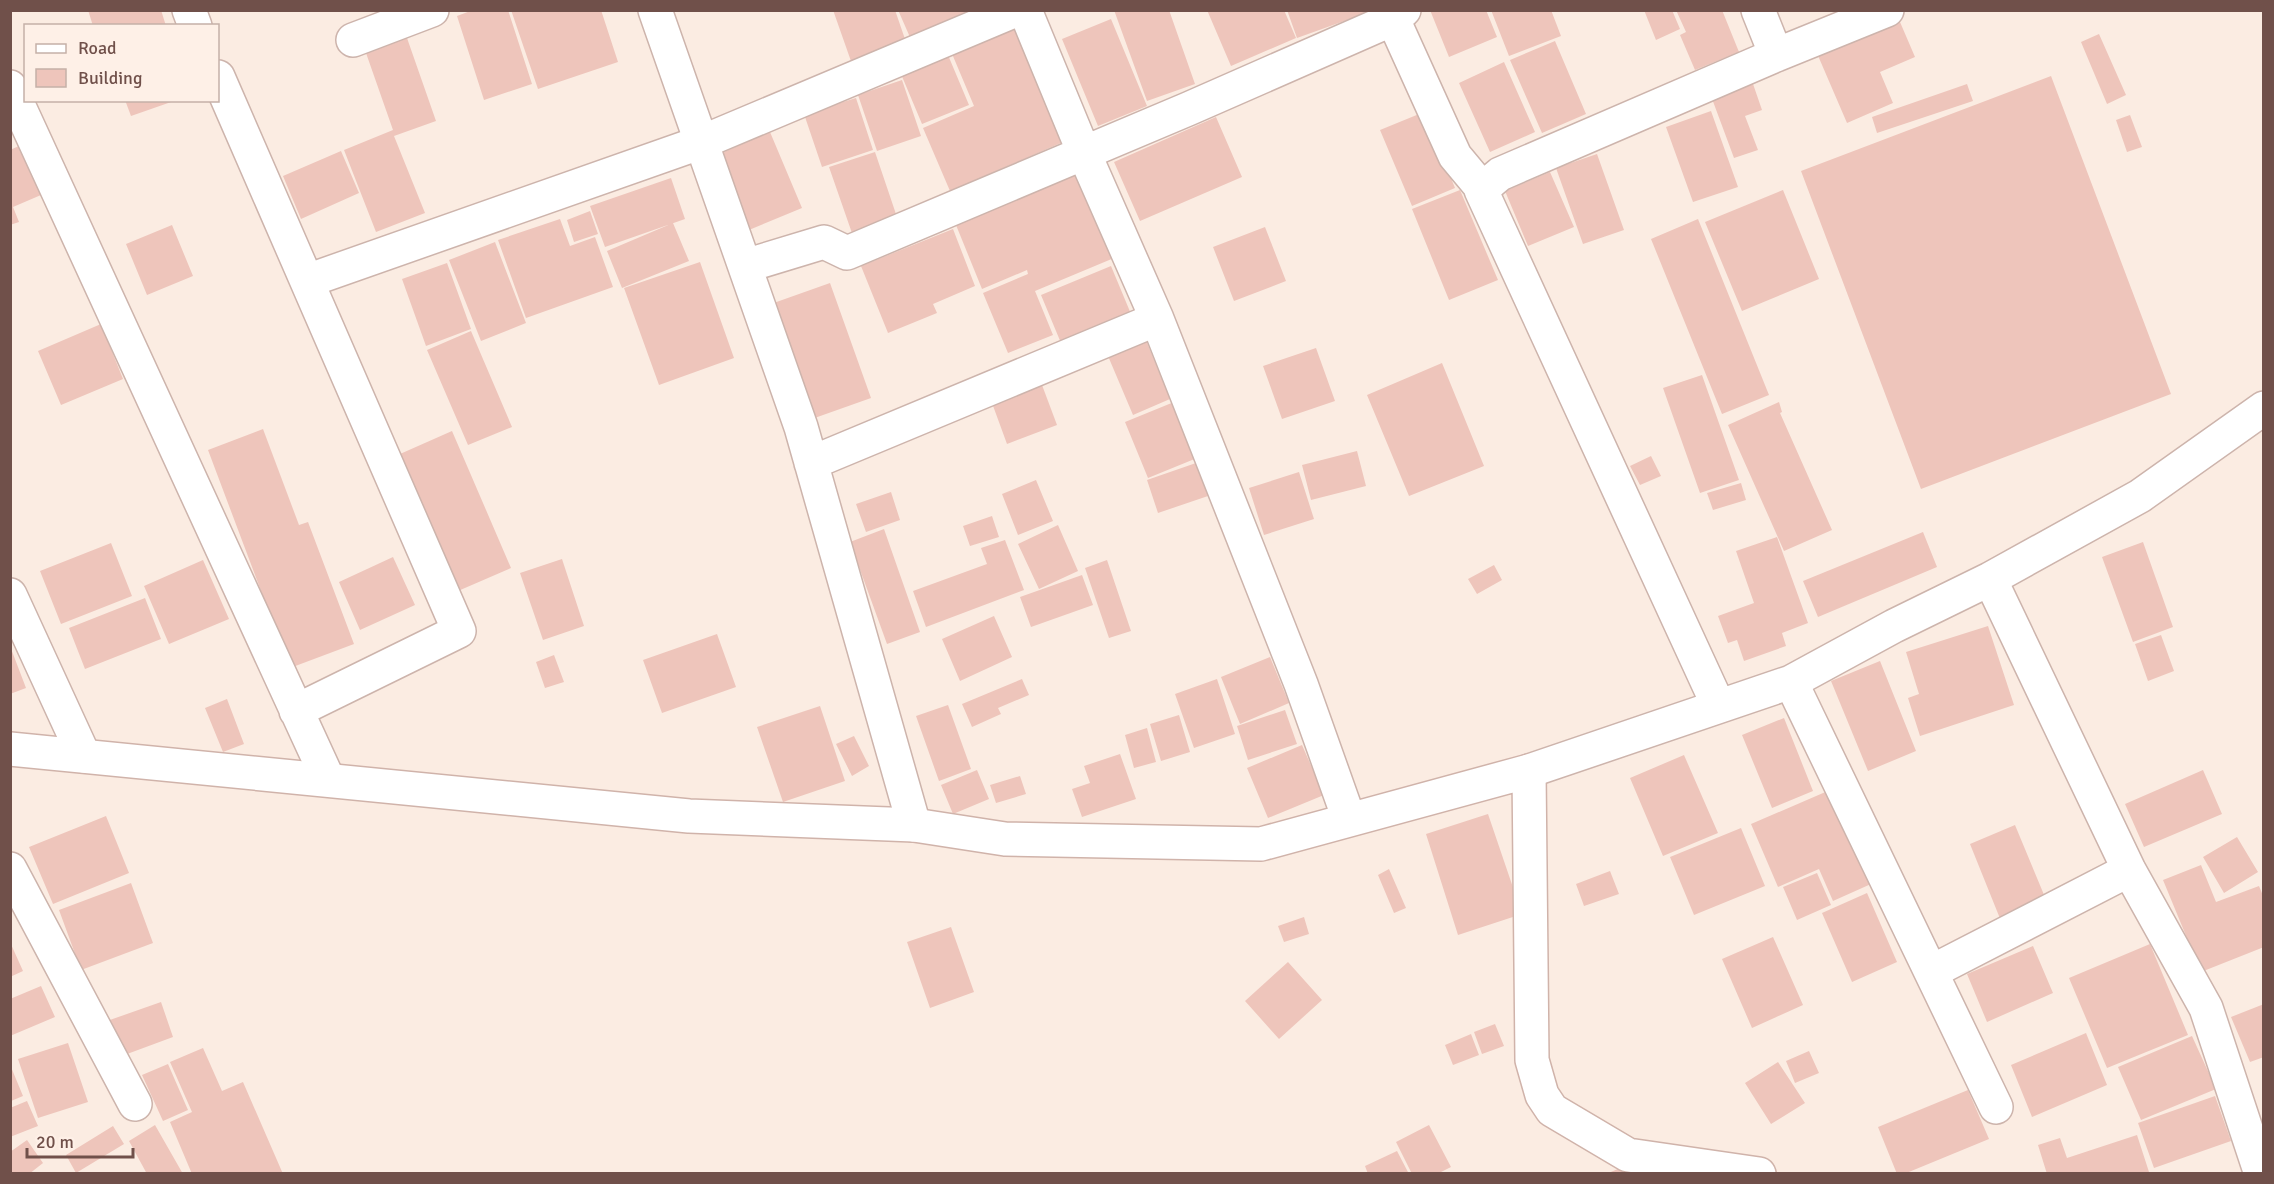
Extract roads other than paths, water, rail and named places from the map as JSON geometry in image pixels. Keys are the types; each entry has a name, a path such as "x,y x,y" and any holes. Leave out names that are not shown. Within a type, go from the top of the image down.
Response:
{"street":[{"path":"353,40 432,10"},
{"path":"655,10 801,427 914,825"},
{"path":"307,280 702,142 1016,10"},
{"path":"1025,10 1084,153 1157,319 1301,684 1349,819"},
{"path":"1758,10 1776,56"},
{"path":"1481,190 1500,174 1887,10"},
{"path":"745,266 824,242 847,253 1084,153 1398,15 1455,156 1480,186 1718,705"},
{"path":"219,79 459,631 296,711"},
{"path":"10,87 328,779"},
{"path":"811,463 1157,319"},
{"path":"10,750 328,779 688,816 914,825 1005,839 1261,844 1529,771 1791,682 1894,626 1990,579 2140,496 2264,408"},
{"path":"1990,579 2129,870 2206,1008 2261,1173"},
{"path":"10,595 84,756"},
{"path":"1791,682 1996,1107"},
{"path":"1529,771 1532,1060 1542,1095 1552,1110 1628,1155 1753,1173"},
{"path":"10,869 135,1104"},
{"path":"1931,972 2129,870"}]}
